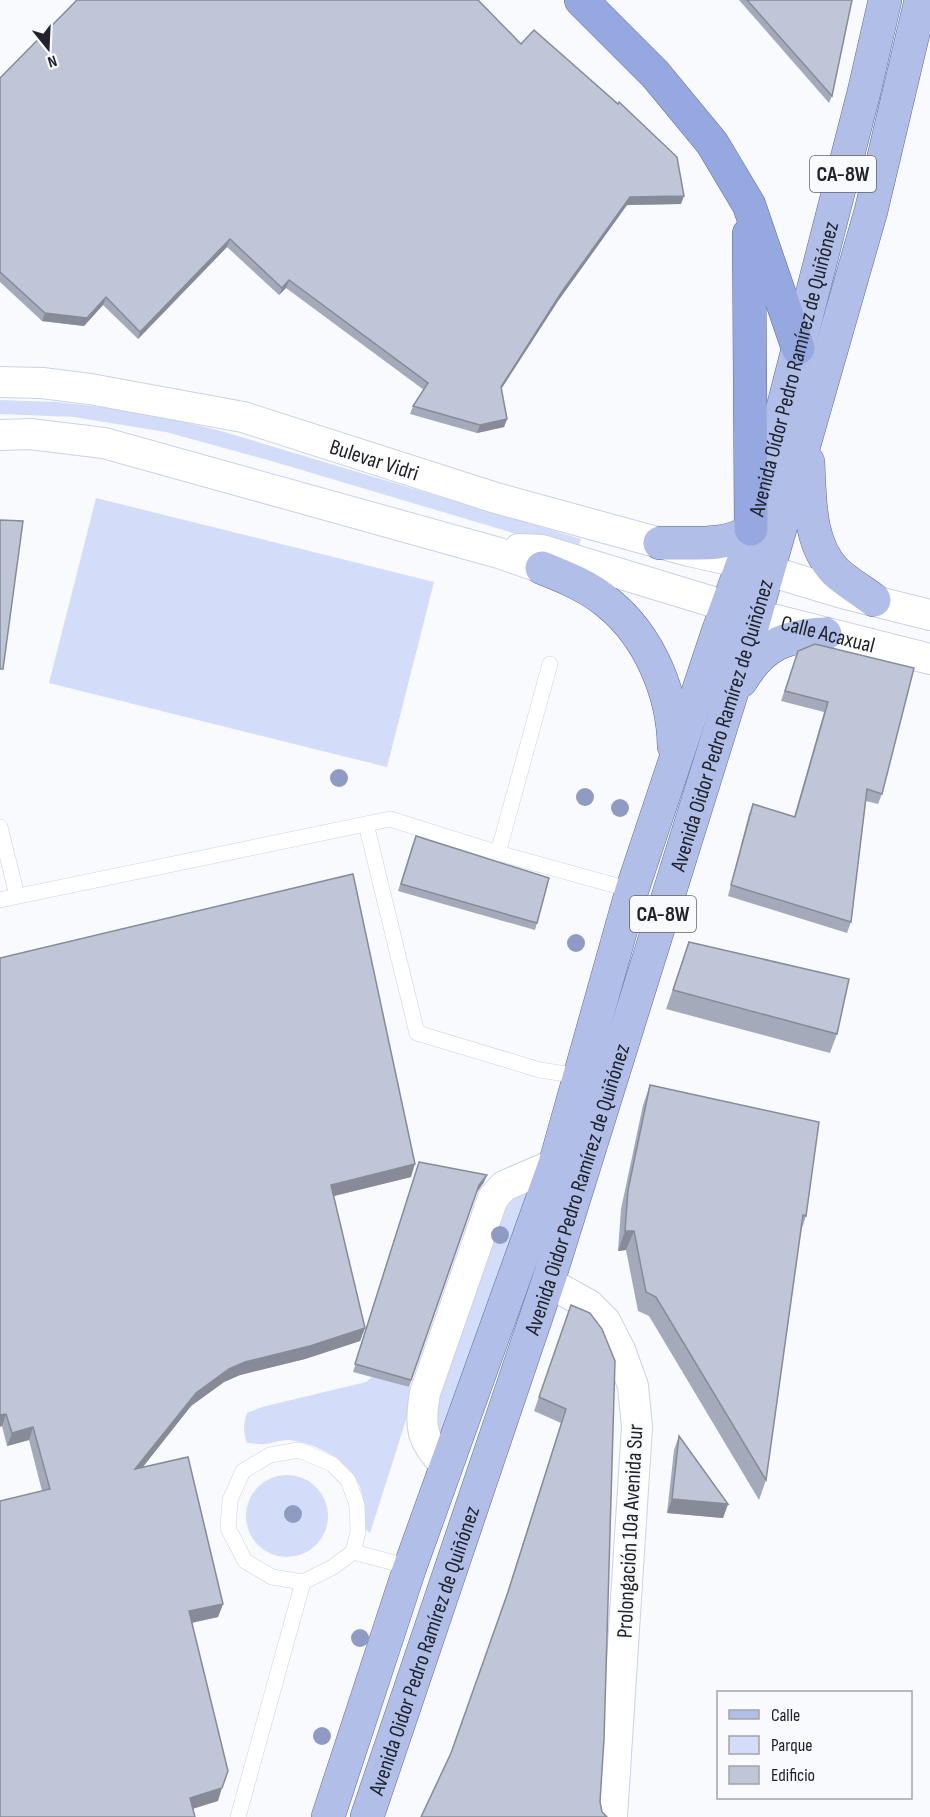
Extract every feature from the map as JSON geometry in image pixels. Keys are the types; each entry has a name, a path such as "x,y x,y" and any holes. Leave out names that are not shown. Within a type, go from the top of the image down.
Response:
{"highway":[{"path":"580,0 655,74 712,143 749,205 798,348"},
{"path":"749,205 751,529"}],"main road":[{"name":"Avenida Oídor Pedro Ramírez de Quiñónez","path":"755,567 751,529 864,92 885,0"},
{"name":"Avenida Oidor Pedro Ramírez de Quiñónez","path":"367,1817 548,1282 727,709 742,611 755,567 806,437 871,211 921,0"},
{"path":"806,437 811,505 818,545 824,557 837,572 874,600"},
{"path":"660,543 723,541 744,536 751,529"},
{"path":"542,568 566,578 608,603 638,635 650,654 668,698 674,722 675,759"},
{"name":"Avenida Oidor Pedro Ramírez de Quiñónez","path":"328,1817 410,1567 555,1164 632,890 675,759 742,611"},
{"path":"727,709 758,657 776,644 798,635 825,634"}],"street":[{"name":"Bulevar Vidri","path":"0,382 42,383 90,389 243,417 496,498 755,567"},
{"path":"0,435 30,434 104,442 499,553 542,568"},
{"path":"499,553 522,548 542,550 742,611"},
{"name":"Calle Acaxual","path":"755,567 842,593 930,615"},
{"name":"Calle Acaxual","path":"742,611 930,659"},
{"path":"446,1466 430,1449 423,1433 423,1403 493,1198 504,1185 555,1164"},
{"name":"Prolongación 10a Avenida Sur","path":"548,1282 589,1305 605,1321 620,1350 633,1386 637,1427 612,1817"}],"lane":[{"path":"498,853 550,664"},
{"path":"0,900 390,819 498,853 632,890"},
{"path":"366,824 417,1033 540,1070 579,1076"},
{"path":"0,827 17,895"},
{"path":"299,1450 332,1464 348,1480 357,1505 358,1532 353,1552 333,1567 303,1582 272,1576 245,1561 228,1528 230,1500 243,1471 270,1455 299,1450"},
{"path":"353,1552 410,1567"},
{"path":"238,1817 303,1582"}],"green space":[{"path":"0,400 57,402 159,416 221,431 581,539 577,552 166,432 74,417 0,414"},
{"path":"96,498 434,582 387,767 49,683"},
{"path":"543,1183 448,1432 436,1435 429,1410 497,1206"},
{"path":"372,1377 416,1389 370,1533 363,1527 363,1502 360,1487 346,1466 324,1451 300,1442 282,1440 263,1444 247,1443 244,1428 247,1413 262,1407 366,1382"},
{"path":"287,1475 303,1478 316,1487 325,1500 328,1516 325,1532 316,1545 303,1554 287,1557 271,1554 258,1545 249,1532 246,1516 249,1500 258,1487 271,1478"}],"building":[{"path":"77,0 478,0 521,44 534,30 618,104 619,102 677,157 684,196 630,197 561,293 501,387 507,419 480,425 413,406 428,383 289,280 282,288 230,239 140,332 106,297 87,318 45,313 0,272 0,78"},
{"path":"747,0 852,0 832,96"},
{"path":"0,520 23,521 3,669 0,669"},
{"path":"815,644 914,668 882,794 867,789 851,922 731,885 753,804 795,817 828,702 785,691 798,651"},
{"path":"416,836 549,878 537,923 401,884"},
{"path":"353,874 415,1164 331,1185 365,1328 310,1346 245,1362 229,1369 196,1393 135,1469 188,1457 223,1604 189,1611 228,1771 222,1788 190,1798 195,1817 0,1817 0,1501 50,1489 33,1427 12,1433 6,1414 0,1415 0,958"},
{"path":"689,942 849,979 837,1034 673,990"},
{"path":"650,1085 819,1122 806,1216 803,1215 766,1480 656,1297 646,1292 634,1231 625,1231 628,1190"},
{"path":"419,1162 487,1175 479,1185 411,1380 355,1364"},
{"path":"571,1305 590,1313 602,1329 615,1361 604,1739 600,1802 602,1812 607,1817 421,1817 451,1753 508,1592 566,1409 539,1397"},
{"path":"679,1436 728,1504 672,1499"}]}
